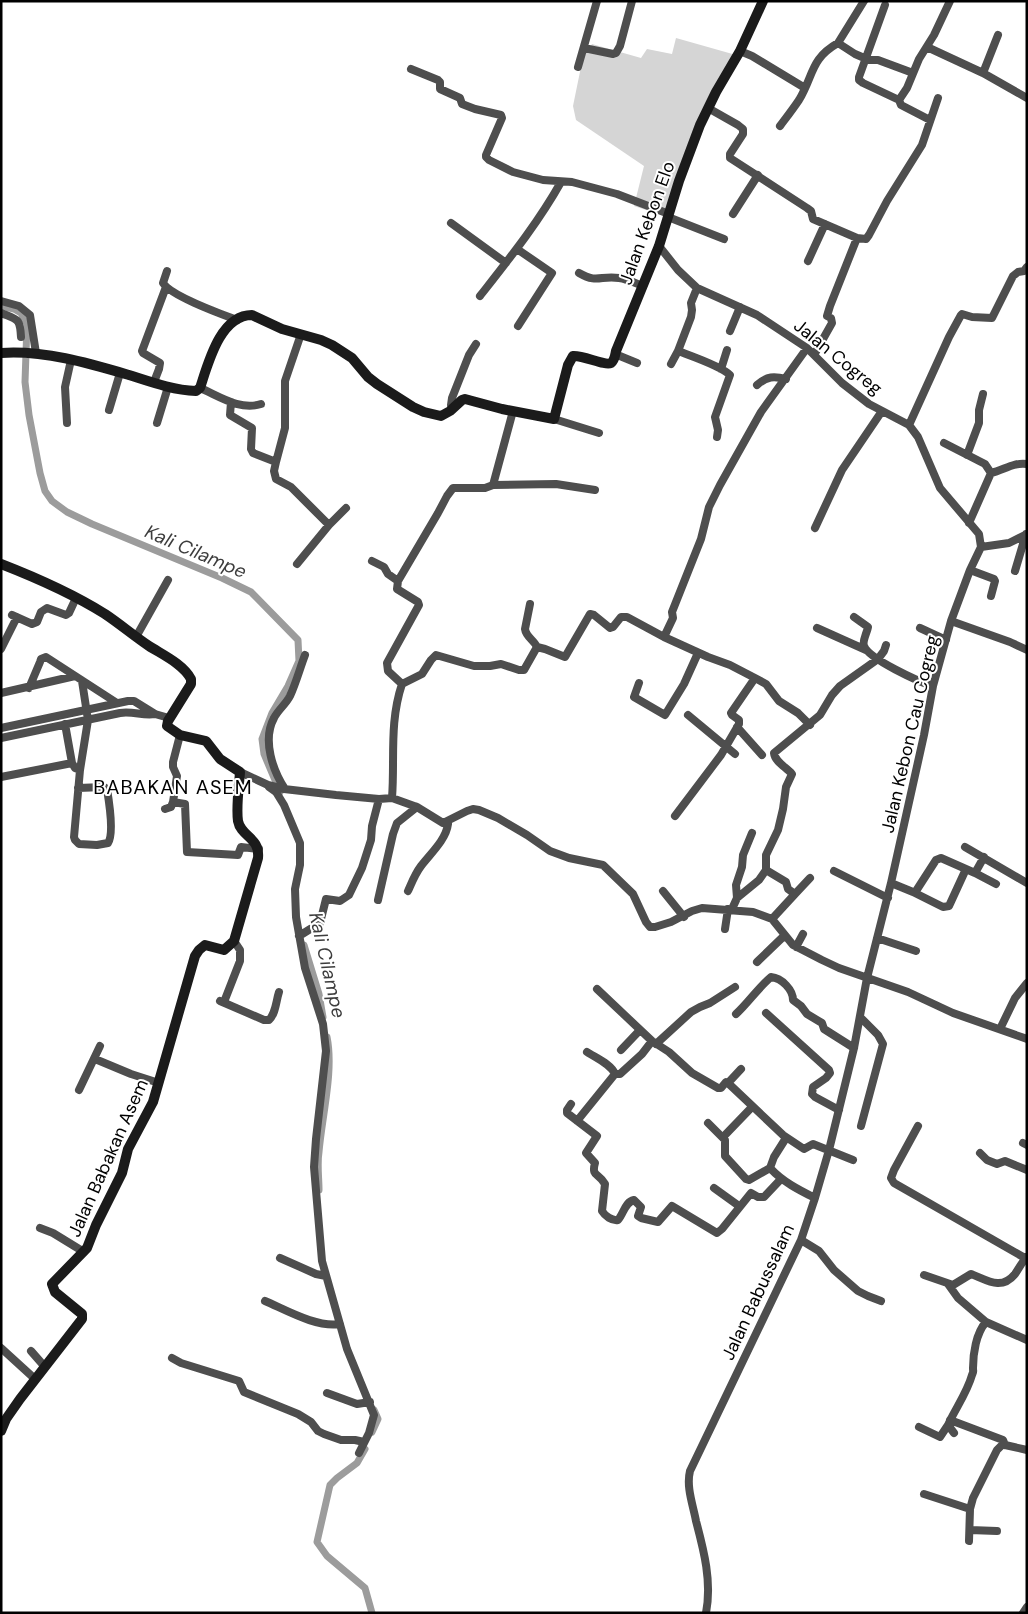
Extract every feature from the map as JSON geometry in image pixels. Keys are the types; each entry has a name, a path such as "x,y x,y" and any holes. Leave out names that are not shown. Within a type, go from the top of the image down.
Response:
{"street":[{"path":"578,67 597,1"},
{"path":"584,48 616,53 620,46 632,1"},
{"name":"Jalan Kebon Elo","path":"615,354 659,246 697,133 708,108 740,51 764,1"},
{"path":"780,126 799,100 820,56 838,43 864,1"},
{"path":"899,100 907,88 921,54 927,47 950,1"},
{"path":"885,5 859,75 859,80 899,100 901,105 930,120"},
{"path":"983,72 998,35"},
{"path":"838,43 866,59 884,62 913,72"},
{"path":"927,47 983,72 1027,98"},
{"path":"740,51 752,56 805,88"},
{"path":"411,69 438,80 440,90 460,98 461,103 501,115 502,118 486,155 489,160 513,172 561,182 572,182 617,194 724,239"},
{"path":"708,108 743,129 743,134 729,156 733,160 808,208 813,219 857,238 866,239 922,145 938,98"},
{"path":"734,214 758,176"},
{"path":"480,296 545,210 561,182"},
{"path":"451,223 506,263"},
{"path":"808,261 824,224"},
{"path":"814,355 832,323 827,316 857,238"},
{"name":"Jalan Cogreg","path":"659,246 678,270 697,288 757,314 807,348 842,383 869,404 909,425"},
{"path":"517,249 552,272 518,326"},
{"path":"1027,267 1024,271 1018,272 1013,276 992,318 961,315 949,336 909,425 918,437 940,488 979,534 981,547 1009,543 1027,534"},
{"path":"167,271 163,281 166,287 210,310 237,320"},
{"path":"579,273 595,280 621,278 643,286"},
{"path":"154,382 160,363 143,354 142,351 166,287"},
{"path":"671,364 691,317 691,303 697,288"},
{"path":"1,301 19,306 30,315 30,353"},
{"path":"730,331 740,307"},
{"path":"1,313 18,321 21,337"},
{"path":"1,352 30,353 71,360 168,387 196,391 200,388 217,340 237,320 247,315 252,315 282,329 321,340 343,351 358,363 368,377 390,394 413,407 441,416 466,399 513,412 554,419 599,433"},
{"path":"300,334 285,381 285,428 274,471 276,479 291,487 329,525"},
{"path":"454,408 452,398 469,355 476,344"},
{"path":"664,637 673,618 672,612 701,540 710,507 733,460 761,412 807,348"},
{"path":"678,350 728,372 730,376 715,417 718,430 717,437"},
{"path":"720,369 727,350"},
{"path":"554,419 565,376 572,358 581,356 609,364 614,360 615,354 637,363"},
{"path":"67,423 66,380 71,360"},
{"path":"109,410 120,373"},
{"path":"757,384 773,376 786,379"},
{"path":"157,424 168,387"},
{"path":"200,388 241,406 252,407 261,404"},
{"path":"967,455 979,422 979,410 983,394"},
{"path":"231,402 230,415 252,428 251,449 253,453 276,462"},
{"path":"815,528 842,470 882,411"},
{"path":"493,485 513,412"},
{"path":"944,444 986,464 992,472"},
{"path":"992,472 1014,464 1027,464"},
{"path":"969,523 992,472"},
{"path":"402,684 388,671 387,663 419,605 418,602 397,589 398,581 453,488 556,484 595,490"},
{"path":"297,564 329,525 346,508"},
{"path":"1015,571 1027,534"},
{"name":"Jalan Kebon Cau Cogreg","path":"867,978 888,898 933,686 951,621 970,570 981,547"},
{"path":"372,560 384,567 388,574 398,581"},
{"path":"1,564 34,577 108,616 184,669 191,679 189,686 169,718 168,728 180,735 206,741 220,759 240,772 271,786 285,789 379,799 392,798 417,807 443,823 448,824 447,830 420,867 408,891"},
{"path":"970,570 994,579 991,596"},
{"path":"136,637 168,580"},
{"path":"1,649 14,616 32,624 41,612 47,608 66,615 69,613 76,598"},
{"path":"530,604 525,629 527,635 535,642 537,647"},
{"path":"537,647 565,657 590,614 610,628 621,617 627,617 664,637 730,665 766,684 779,701 798,713 810,725"},
{"path":"854,617 868,627 864,643 866,650"},
{"path":"951,621 1027,650"},
{"path":"816,628 866,650 878,659 920,682 933,686"},
{"path":"920,628 946,640"},
{"path":"725,930 730,909 737,898 759,880 766,870 766,855 778,830 784,810 788,782 792,775 777,760 774,753 798,732 810,725 820,715 840,686 878,659 884,652 886,645"},
{"path":"392,798 394,716 402,684 422,674 436,654 474,666 504,664 521,671 524,670 537,647"},
{"path":"638,683 634,697 665,715 684,684 698,652"},
{"path":"285,789 270,753 270,730 274,717 290,696 304,655"},
{"path":"29,688 41,659 46,657 117,703"},
{"path":"1,688 5,692 75,676"},
{"path":"675,816 726,746 737,727 739,721 731,713 754,678"},
{"path":"78,788 100,787 107,789 110,817 110,839 108,843 88,845 75,842 78,788 88,720 82,681"},
{"path":"1,728 134,701 155,714 169,718"},
{"path":"1,738 127,712 147,715 155,714"},
{"path":"688,715 735,754"},
{"path":"65,724 72,762 75,768 80,770"},
{"path":"737,727 762,755"},
{"path":"165,809 171,806 173,802 177,776 173,767 174,752 180,735"},
{"path":"1,777 72,762"},
{"path":"240,772 238,821 242,829 256,843 259,850 245,907 234,941 240,950 240,961 222,1002 264,1020 269,1020 275,1011 279,992"},
{"path":"271,786 284,805 300,843 300,865 295,898 296,916 302,934 309,983 323,1024 326,1050 314,1167 322,1261 347,1349 370,1402 374,1417 369,1433 359,1453"},
{"path":"302,934 320,923 326,899 340,901 349,895 369,848 379,799"},
{"path":"173,802 186,804 187,852 238,855 241,847 259,850"},
{"path":"378,900 397,823 417,807"},
{"path":"443,823 473,809 486,812 527,835 550,851 569,858 603,865 633,894 647,924 652,928 684,917 692,911 702,908 753,912 772,919 796,947 839,968 908,992 953,1013 1027,1039"},
{"path":"737,898 735,888 742,867 743,855 752,833"},
{"path":"965,847 1027,883"},
{"path":"975,873 984,857"},
{"path":"913,892 918,889 938,858 996,884"},
{"path":"891,883 943,907 949,906 966,869"},
{"path":"766,870 786,882 788,889 795,894"},
{"path":"834,871 888,898"},
{"path":"772,919 810,878"},
{"path":"663,891 684,917"},
{"path":"796,947 803,934"},
{"path":"756,962 785,935"},
{"path":"876,938 916,951"},
{"name":"Jalan Babakan Asem","path":"1,1431 4,1417 45,1368 82,1317 82,1314 55,1292 52,1284 84,1252 118,1183 128,1149 146,1118 160,1082 195,956 203,946 224,950 234,941"},
{"path":"736,1014 764,983 771,977 775,977 790,990 793,1000 807,1014 822,1023 824,1029 854,1048"},
{"name":"Jalan Babussalam","path":"706,1613 709,1598 706,1565 690,1490 690,1471 801,1240 829,1150 854,1048 867,978"},
{"path":"1000,1029 1015,998 1027,983"},
{"path":"578,1120 615,1074 620,1074 654,1042 691,1012 710,1003 735,987"},
{"path":"597,989 654,1042 669,1052 692,1073 718,1088 721,1088 726,1082 728,1083 741,1069"},
{"path":"766,1013 829,1070 830,1073 826,1078 813,1087 812,1094 814,1097 839,1110"},
{"path":"860,1017 878,1035 883,1044 861,1126"},
{"path":"622,1050 640,1030"},
{"path":"79,1090 100,1046"},
{"path":"587,1052 610,1067 615,1074"},
{"path":"95,1059 131,1074 160,1082"},
{"path":"728,1083 786,1138 804,1149 813,1144 853,1160"},
{"path":"571,1104 566,1110 567,1113 597,1136 586,1153 594,1161 594,1173 605,1184 602,1211 611,1219 618,1220 627,1204 634,1200 641,1207 638,1216 641,1218 658,1222 662,1220 667,1210 672,1206 717,1233 751,1193 759,1198 766,1196 782,1179"},
{"path":"726,1134 752,1107"},
{"path":"708,1123 725,1140 725,1156 749,1180 770,1168 774,1157 786,1138"},
{"path":"918,1126 894,1170 891,1178 894,1183 1026,1258 1010,1279 998,1284 971,1274 953,1285 924,1275"},
{"path":"980,1153 987,1160 996,1164 1006,1161 1027,1170"},
{"path":"770,1168 796,1189 815,1198"},
{"path":"714,1188 739,1206"},
{"path":"40,1228 53,1233 84,1252"},
{"path":"801,1240 819,1251 834,1270 858,1291 882,1301"},
{"path":"280,1258 316,1274 326,1276"},
{"path":"948,1284 958,1298 986,1322 1027,1340"},
{"path":"265,1301 326,1325 340,1324"},
{"path":"919,1427 940,1437 949,1423 966,1392 973,1373 975,1347 981,1328 986,1322"},
{"path":"1,1348 36,1379"},
{"path":"31,1351 45,1368"},
{"path":"172,1358 241,1382 244,1392 298,1414 311,1422 318,1431 324,1434 341,1440 364,1442"},
{"path":"327,1394 357,1404 370,1402"},
{"path":"949,1423 954,1433"},
{"path":"949,1423 1003,1440 1005,1445"},
{"path":"969,1541 970,1509 973,1498 997,1450 1002,1445 1005,1445 1027,1450"},
{"path":"924,1494 970,1509"},
{"path":"970,1530 997,1531"},
{"path":"1023,1613 1027,1607"}],"shaded area":[{"path":"676,38 736,55 723,78 667,217 634,206 644,166 576,120 573,106 583,57 592,44 641,58 647,49 672,54"}],"waterway":[{"name":"Kali Cilampe","path":"1,306 21,313 27,324 25,382 29,415 40,473 45,491 52,501 67,512 92,524 251,592 298,640 299,661 288,686 272,713 262,739 264,754 280,792"},
{"name":"Kali Cilampe","path":"304,945 319,994 323,1017"},
{"name":"Kali Cilampe","path":"319,1190 318,1157 327,1094 329,1064 327,1037"},
{"name":"Kali Cilampe","path":"372,1432 378,1419 374,1410"},
{"name":"Kali Cilampe","path":"365,1449 357,1463 330,1485 317,1542 327,1556 365,1588 372,1613"}],"district":[{"name":"BABAKAN ASEM","path":"173,787"}]}
